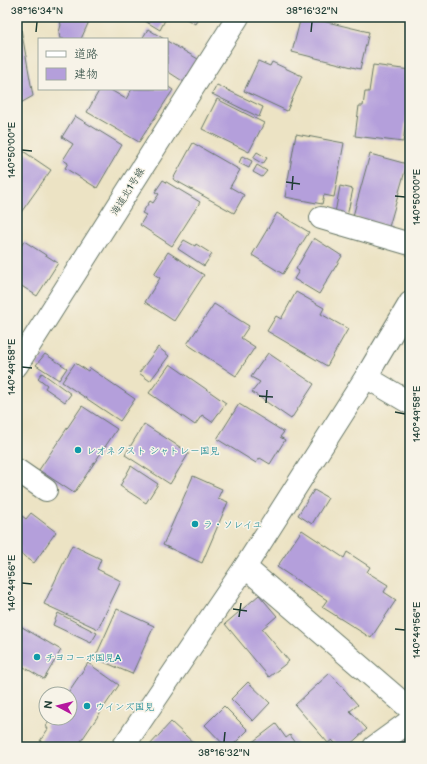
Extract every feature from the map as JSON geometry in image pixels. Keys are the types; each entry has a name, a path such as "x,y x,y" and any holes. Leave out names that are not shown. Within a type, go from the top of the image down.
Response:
{"street":[{"name":"海道北1号線","path":"17,365 238,17"},
{"path":"321,218 410,244"},
{"path":"123,747 245,567 366,377 410,303"},
{"path":"366,377 410,403"},
{"path":"17,470 46,490"},
{"path":"245,567 410,708"},
{"path":"374,747 410,721"}],"building":[{"path":"17,17 19,17 33,96 17,105"},
{"path":"59,17 91,17 81,38 60,38 59,32 61,25"},
{"path":"148,17 160,17 165,20 160,30 145,21"},
{"path":"183,17 199,17 195,24"},
{"path":"301,17 369,32 360,69 292,52"},
{"path":"148,29 162,38 143,38"},
{"path":"168,42 198,59 184,82 168,72"},
{"path":"258,61 270,66 272,62 302,76 287,111 244,91"},
{"path":"373,65 410,70 410,114 407,114 403,142 355,136 359,106 363,106 365,92 369,92"},
{"path":"217,85 263,107 259,117 212,94"},
{"path":"168,87 173,90 139,142 87,112 99,90 111,90 126,99 131,90 168,90"},
{"path":"217,99 264,123 249,152 202,129"},
{"path":"75,116 122,145 97,188 65,168 68,163 63,160 73,144 62,137"},
{"path":"296,134 344,143 334,197 324,195 322,204 285,197"},
{"path":"193,143 240,170 230,187 244,195 234,213 173,179"},
{"path":"23,151 51,170 17,218 17,160"},
{"path":"257,152 267,158 263,164 253,158"},
{"path":"370,154 407,164 389,227 353,216"},
{"path":"242,156 252,161 249,168 239,163"},
{"path":"257,165 267,171 262,177 253,172"},
{"path":"163,180 200,202 172,246 140,225 146,215 142,213 150,201 153,203 159,194 155,192"},
{"path":"340,186 353,189 347,216 335,213"},
{"path":"277,213 309,232 283,274 252,255"},
{"path":"314,238 342,256 319,294 294,279 299,271 296,269"},
{"path":"184,240 195,246 196,244 212,254 204,266 178,249"},
{"path":"24,241 58,263 37,296 17,283 17,253"},
{"path":"168,252 204,275 174,321 145,302 160,278 154,274"},
{"path":"296,292 324,308 321,314 348,329 327,366 267,331 276,316 281,319"},
{"path":"214,304 249,326 241,338 255,347 236,376 187,344"},
{"path":"158,347 169,356 150,381 139,373"},
{"path":"268,353 314,384 291,419 252,392 260,382 251,377"},
{"path":"45,354 67,368 59,380 36,365"},
{"path":"75,363 88,371 90,368 135,399 120,421 62,382"},
{"path":"170,364 226,403 212,422 202,415 195,425 149,393"},
{"path":"42,373 71,394 65,402 45,388 47,385 38,378"},
{"path":"239,404 284,432 280,437 285,440 270,464 260,458 256,463 217,439"},
{"name":"レオネクスト シャトレー国見","path":"82,406 117,429 74,493 39,470"},
{"path":"144,424 189,453 170,484 125,455"},
{"path":"131,466 158,484 146,503 120,486"},
{"name":"ラ・ソレイユ","path":"193,476 222,489 218,498 228,502 202,563 163,545"},
{"path":"314,490 328,498 312,524 298,515"},
{"path":"31,513 56,532 34,563 17,551 17,523 22,516 26,519"},
{"path":"302,530 344,558 347,552 370,567 367,572 388,585 384,592 396,600 371,638 322,607 327,600 277,567"},
{"path":"72,545 101,559 97,569 121,581 98,629 44,604"},
{"path":"259,595 277,616 262,629 289,661 269,677 225,624"},
{"path":"117,609 154,626 132,674 95,658"},
{"path":"58,613 97,633 91,643 53,625"},
{"name":"チヨコーポ国見A","path":"17,624 61,650 44,679 17,663"},
{"name":"ウインズ国見","path":"88,663 119,685 77,747 73,745 72,747 49,747 40,741 48,729 46,726 78,726 78,686 72,686"},
{"path":"330,673 358,705 350,711 367,729 347,747 339,747 332,740 328,743 295,705"},
{"path":"248,682 270,703 253,721 231,699"},
{"path":"224,706 248,730 231,747 226,747 205,725"},
{"path":"171,722 198,747 148,747"},
{"path":"276,724 286,738 290,735 299,747 246,747"},
{"path":"410,737 410,747 401,747 399,745"}],"place":[{"name":"レオネクスト シャトレー国見","path":"78,450"},
{"name":"ラ・ソレイユ","path":"195,524"},
{"name":"チヨコーポ国見A","path":"37,657"},
{"name":"ウインズ国見","path":"87,706"}]}
